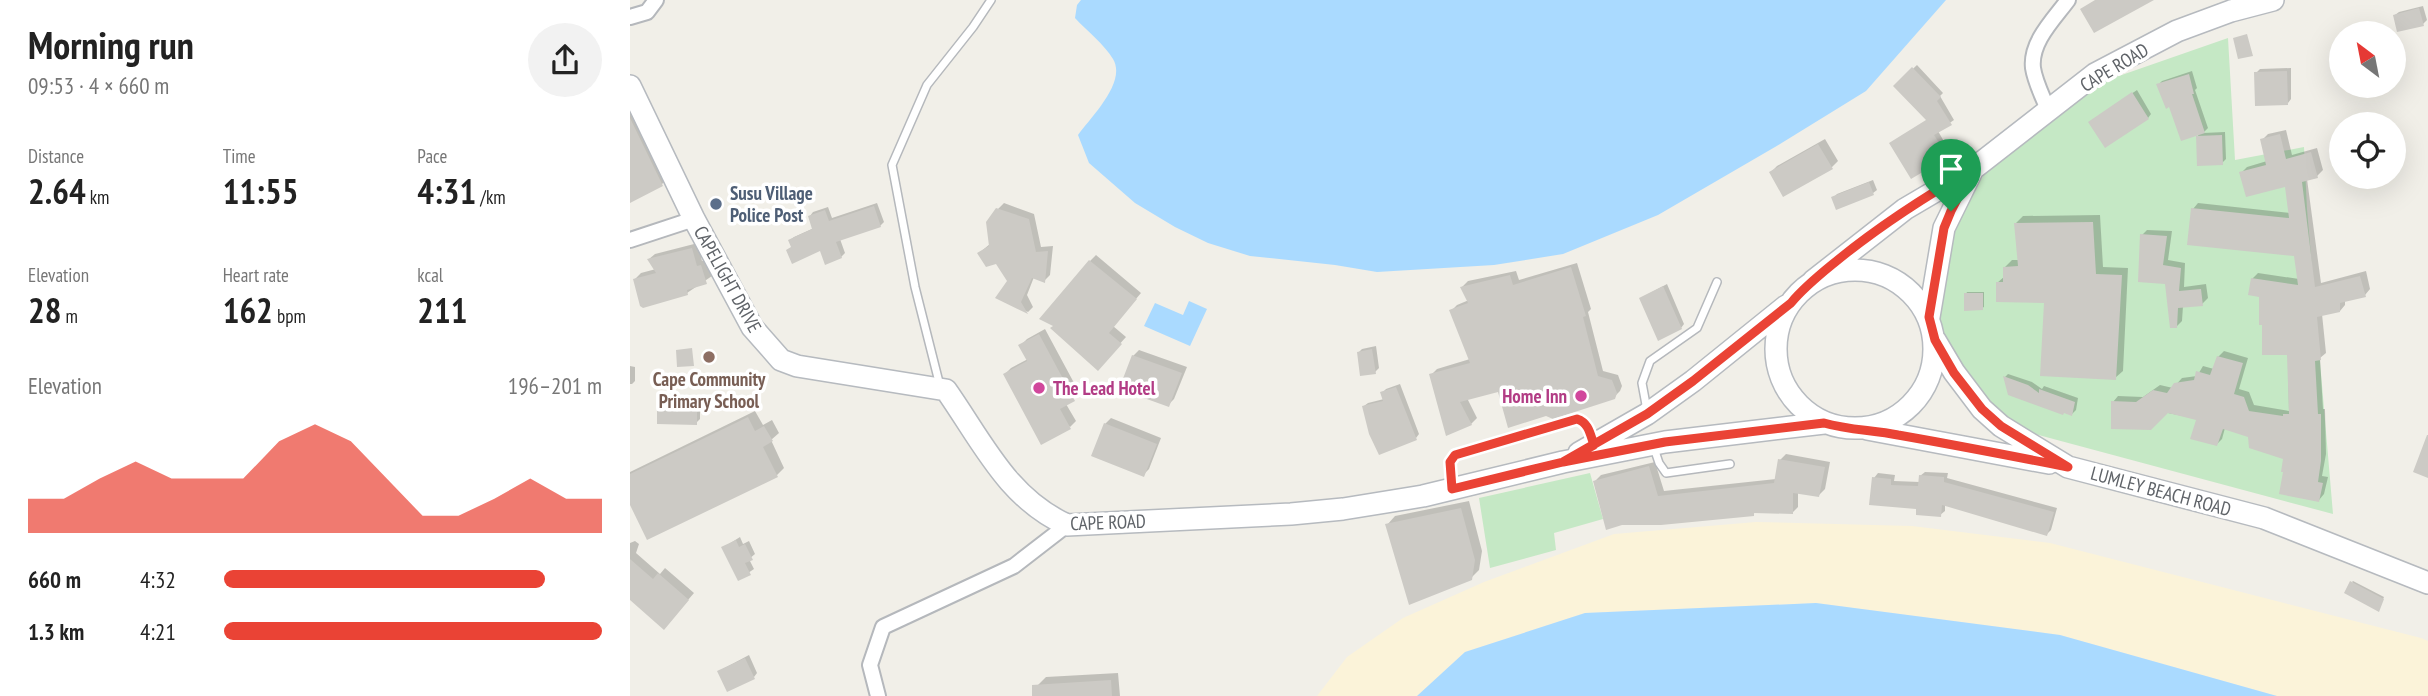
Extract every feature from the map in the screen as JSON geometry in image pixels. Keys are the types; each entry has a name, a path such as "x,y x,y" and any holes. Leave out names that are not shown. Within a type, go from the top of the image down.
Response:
{"main road":[{"name":"CAPE ROAD","path":"1812,281 1905,209 1973,169 2095,74 2177,31 2231,11 2273,0"},
{"name":"CAPELIGHT DRIVE","path":"630,86 694,219 752,327 781,360 797,366 940,387"},
{"path":"1929,317 1944,228 1973,169"},
{"path":"1865,429 1894,419 1918,399 1933,371 1935,340 1929,317 1917,298 1900,283 1879,273 1857,270 1835,272 1812,281 1791,303 1778,328 1776,357 1783,385 1800,408 1824,423 1844,429 1865,429 2068,467"},
{"name":"CAPE ROAD","path":"1563,462 1647,414 1791,303"},
{"name":"LUMLEY BEACH ROAD","path":"1935,340 1954,373 1982,409 2001,426 2068,467 2264,518 2428,583"},
{"name":"CAPE ROAD","path":"940,387 948,392 977,439 1012,485 1046,516 1067,526 1343,509 1452,489 1563,462 1659,443 1824,423"},
{"path":"1647,414 1659,443"}],"street":[{"path":"630,17 647,12 656,0"},
{"path":"2048,110 2032,63 2038,40 2068,0"},
{"path":"630,240 694,219"},
{"path":"878,696 870,665 883,627 1014,566 1067,526"}],"lane":[{"name":"CAPE ROAD","path":"940,387 915,287 892,165 927,85 991,0"},
{"path":"1647,414 1642,383 1650,361 1697,328 1717,282"},
{"path":"1452,489 1450,462 1455,455 1577,419 1588,427 1594,445"},
{"path":"1659,443 1659,463 1666,473 1730,464"}],"green space":[{"path":"2228,38 2235,160 2304,147 2333,514 1986,421 1935,323 1951,223 1999,153 2093,85"},
{"path":"1590,473 1603,519 1554,533 1556,550 1490,568 1479,498"}],"sand":[{"path":"1756,522 1912,526 2050,543 2421,638 2428,641 2428,696 2277,696 2060,635 1816,603 1585,613 1465,652 1417,696 1317,696 1347,657 1403,618 1484,582 1614,534"}],"water":[{"path":"1081,0 1946,0 1866,91 1658,215 1563,254 1494,265 1377,272 1250,256 1208,243 1135,203 1089,163 1078,135 1106,99 1112,88 1116,68 1105,48 1075,18 1077,5"},
{"path":"1189,301 1207,309 1190,346 1144,326 1155,303 1183,315"},
{"path":"1816,603 2060,635 2277,696 1417,696 1465,652 1585,613"}],"building":[{"path":"2095,0 2154,0 2094,33 2080,9"},
{"path":"2419,8 2424,26 2406,30 2406,21 2394,21 2393,15"},
{"path":"2247,34 2253,56 2238,59 2233,38"},
{"path":"1912,67 1941,97 1937,101 1952,125 1934,135 1948,157 1911,179 1889,143 1926,120 1893,86"},
{"path":"2287,71 2288,105 2255,106 2254,72"},
{"path":"2189,74 2192,94 2205,133 2181,141 2169,107 2166,109 2156,84"},
{"path":"2132,92 2149,119 2105,148 2088,122"},
{"path":"630,118 663,186 630,203"},
{"path":"2280,134 2286,159 2311,152 2318,178 2302,182 2315,287 2360,276 2366,297 2340,303 2340,312 2317,317 2321,360 2315,361 2318,414 2321,414 2318,482 2323,483 2319,502 2279,494 2283,459 2249,448 2248,437 2223,429 2217,446 2190,439 2196,420 2168,413 2151,430 2111,429 2111,401 2136,402 2153,390 2167,393 2174,383 2194,380 2196,371 2210,375 2217,356 2243,363 2234,394 2244,397 2249,411 2283,416 2289,414 2287,355 2262,355 2259,297 2248,295 2251,278 2298,285 2294,256 2187,245 2191,208 2289,218 2285,187 2246,197 2239,172 2266,165 2260,139"},
{"path":"2222,135 2223,165 2197,166 2196,136"},
{"path":"1818,144 1833,169 1783,197 1769,172"},
{"path":"1869,182 1874,195 1836,210 1831,197"},
{"path":"874,206 881,227 836,242 842,258 825,265 820,251 792,264 786,250 791,247 788,240 812,229 808,216 825,210 829,221"},
{"path":"996,208 1029,219 1036,252 1048,251 1045,283 1032,278 1021,302 1028,314 995,298 1007,281 996,264 986,267 977,253 989,246 986,222"},
{"path":"2093,222 2096,274 2122,275 2116,380 2040,376 2044,303 1996,302 1996,282 2003,282 2003,267 2018,266 2014,223"},
{"path":"2140,234 2167,236 2163,265 2181,268 2179,291 2201,289 2203,306 2178,308 2177,328 2170,328 2165,284 2138,282"},
{"path":"692,248 697,266 701,265 707,284 687,290 688,295 643,308 640,306 633,279 656,273 647,259"},
{"path":"1089,260 1137,299 1109,333 1122,344 1098,371 1050,328 1053,326 1039,319"},
{"path":"1571,267 1586,316 1583,317 1598,376 1612,380 1617,393 1615,399 1553,419 1546,416 1508,428 1498,392 1460,402 1472,425 1446,436 1429,374 1470,363 1449,310 1468,303 1460,287 1510,275 1513,285"},
{"path":"1663,286 1682,329 1658,341 1639,298"},
{"path":"1964,293 1983,293 1983,310 1964,311"},
{"name":"The Lead Hotel","path":"1039,334 1075,401 1060,409 1071,429 1041,445 1003,374 1027,361 1018,345"},
{"path":"692,348 694,366 677,367 676,350"},
{"path":"1372,349 1376,374 1360,376 1357,352"},
{"path":"1132,355 1182,373 1169,407 1119,389"},
{"path":"2003,376 2028,385 2039,393 2039,389 2075,402 2072,416 2008,395"},
{"path":"1396,387 1417,440 1379,455 1369,434 1362,406 1383,401 1380,392"},
{"path":"657,406 697,406 697,425 657,424"},
{"path":"748,417 755,431 764,426 773,441 763,447 778,477 647,540 630,505 630,474"},
{"path":"1104,423 1157,444 1144,477 1091,456"},
{"path":"2428,435 2428,478 2413,472"},
{"path":"1778,459 1825,467 1819,497 1793,493 1793,514 1754,513 1754,516 1661,525 1622,525 1606,530 1593,481 1649,466 1658,496 1774,483"},
{"path":"1919,475 1944,477 1944,482 2054,512 2047,536 1942,505 1941,517 1916,515 1916,509 1869,505 1872,477 1891,479 1891,485 1918,486"},
{"path":"1461,508 1475,560 1472,580 1409,605 1385,524"},
{"path":"736,540 739,547 745,544 753,560 745,563 751,575 738,581 721,547"},
{"path":"630,559 653,579 658,573 689,600 664,630 630,600"},
{"path":"2350,581 2384,599 2379,612 2344,593"},
{"path":"745,658 755,679 727,692 717,671"},
{"path":"1111,680 1112,696 1032,696 1032,685"}],"place":[{"name":"Susu Village Police Post","path":"716,204"},
{"name":"Cape Community Primary School","path":"709,357"},
{"name":"The Lead Hotel","path":"1039,388"},
{"name":"Home Inn","path":"1581,396"}],"route":[{"path":"1951,211 1944,228 1929,317 1935,340 1954,373 1982,409 2001,426 2068,467 1865,429 1844,429 1824,423 1665,442 1563,462 1594,445 1588,427 1577,419 1455,455 1450,462 1452,489 1563,462 1594,445 1647,414 1791,303 1801,291 1861,242 1905,209 1973,169 1951,211"}]}
